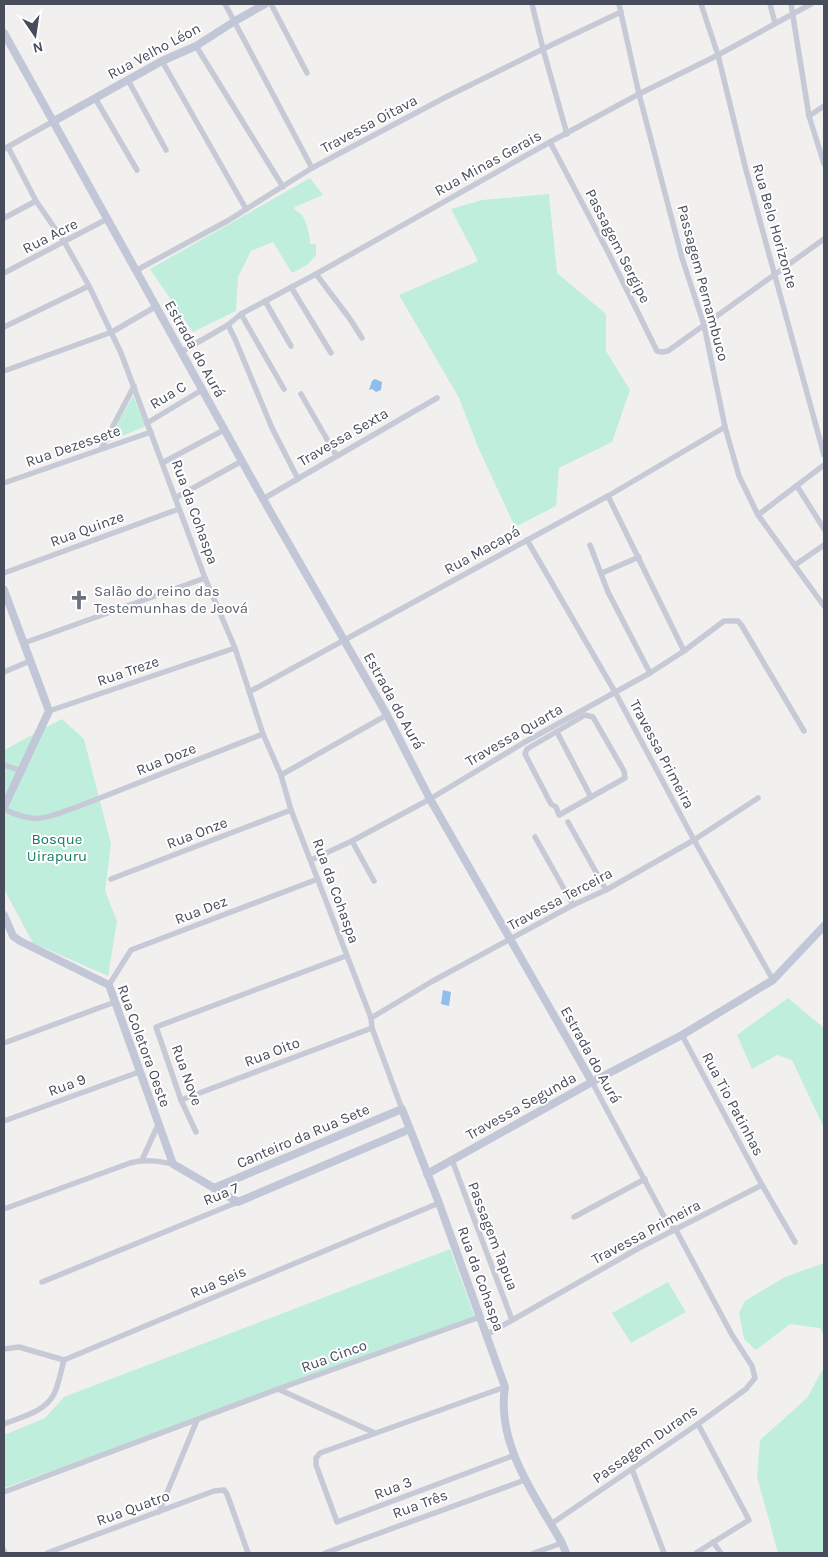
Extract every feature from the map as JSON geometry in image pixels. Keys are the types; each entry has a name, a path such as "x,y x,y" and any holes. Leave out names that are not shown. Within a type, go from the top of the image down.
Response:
{"street":[{"path":"225,4 312,168"},
{"name":"Rua Velho Léon","path":"54,121 162,61 196,46 265,4"},
{"path":"271,4 307,73"},
{"path":"532,4 567,134"},
{"name":"Passagem Pernambuco","path":"619,4 639,94 682,258 704,325 725,427 739,476 758,515 824,606"},
{"name":"Rua Belo Horizonte","path":"701,4 718,55 746,170 824,455"},
{"path":"770,4 775,23"},
{"path":"791,4 809,116 824,164"},
{"name":"Rua Minas Gerais","path":"181,352 228,325 241,314 316,274 550,142 639,94 718,55 811,4"},
{"name":"Travessa Oitava","path":"136,270 246,209 312,168 444,98 621,12"},
{"name":"Estrada do Aurá","path":"4,33 155,307 387,716 430,799 592,1082 667,1222 676,1230 732,1335 752,1366 755,1376 752,1383"},
{"path":"196,46 283,187"},
{"path":"162,61 246,209"},
{"path":"128,80 166,150"},
{"path":"95,98 137,170"},
{"path":"809,116 824,106"},
{"path":"6,148 54,121"},
{"name":"Passagem Sergipe","path":"550,142 657,351 668,351 704,325"},
{"name":"Rua da Cohaspa","path":"6,148 36,201 64,243 89,286 112,332 134,386 205,578 235,648 248,692 281,774 291,810 371,1018 372,1028 439,1204 505,1387 504,1410 515,1455 538,1506 551,1524 566,1553"},
{"path":"4,218 36,201"},
{"name":"Rua Acre","path":"4,273 107,219"},
{"path":"704,325 824,238"},
{"path":"316,274 362,338"},
{"path":"4,327 89,286"},
{"path":"291,287 331,353"},
{"path":"265,301 291,346"},
{"path":"4,371 112,332 155,307"},
{"path":"241,314 284,389"},
{"path":"228,325 272,428 298,479"},
{"path":"101,449 134,386"},
{"name":"Rua C","path":"147,422 202,390"},
{"path":"301,394 336,455"},
{"name":"Travessa Sexta","path":"263,499 437,398"},
{"name":"Rua Macapá","path":"248,692 608,496 725,427"},
{"path":"162,463 224,430"},
{"name":"Rua Dezessete","path":"4,483 151,432"},
{"path":"175,498 242,461"},
{"path":"758,515 824,465"},
{"path":"797,486 824,529"},
{"path":"608,496 684,651"},
{"name":"Rua Quinze","path":"4,573 179,509"},
{"name":"Travessa Primeira","path":"527,540 615,692 694,840 773,980"},
{"path":"590,545 608,592 650,673"},
{"path":"795,565 824,545"},
{"path":"602,573 639,557"},
{"path":"24,643 205,578"},
{"path":"4,590 49,710 4,808"},
{"name":"Travessa Quarta","path":"311,860 352,841 430,799 525,742 650,673 684,651 724,621 732,619 738,621 742,626 804,730"},
{"name":"Rua Treze","path":"49,710 235,648"},
{"path":"4,672 30,661"},
{"path":"525,742 527,749 526,757 551,804 560,815 625,778 624,771 593,717 585,715 527,749"},
{"path":"281,774 387,716"},
{"path":"557,732 590,797"},
{"name":"Rua Doze","path":"4,808 19,816 34,819 48,817 264,734"},
{"path":"4,765 22,771"},
{"name":"Travessa Terceira","path":"371,1018 431,982 574,904 606,890 694,840 758,798"},
{"name":"Rua Onze","path":"111,879 291,810"},
{"path":"568,822 606,890"},
{"path":"535,837 574,904"},
{"path":"352,841 374,881"},
{"name":"Rua Dez","path":"109,985 131,950 318,879"},
{"name":"Rua Coletora Oeste","path":"4,915 9,928 20,942 109,985 173,1164"},
{"name":"Travessa Segunda","path":"427,1174 592,1082 682,1036 773,980 824,926"},
{"name":"Rua da Cohaspa","path":"156,1027 346,956"},
{"path":"4,1043 115,1002"},
{"name":"Rua Nove","path":"156,1027 181,1100 196,1132"},
{"name":"Rua Oito","path":"181,1100 372,1028"},
{"name":"Rua Tio Patinhas","path":"682,1036 762,1185"},
{"name":"Rua 9","path":"4,1121 139,1072"},
{"name":"Canteiro da Rua Sete","path":"214,1188 402,1109"},
{"name":"Rua Coletora Oeste","path":"142,1160 158,1126"},
{"name":"Rua 7","path":"42,1282 410,1129"},
{"path":"4,1209 130,1162 142,1160 173,1164 238,1202"},
{"name":"Passagem Tapua","path":"452,1160 512,1320"},
{"path":"574,1217 644,1179"},
{"path":"762,1185 795,1242"},
{"name":"Travessa Primeira","path":"486,1335 639,1248 762,1185"},
{"name":"Rua Seis","path":"64,1360 439,1204"},
{"name":"Rua Cinco","path":"4,1492 480,1317"},
{"path":"4,1349 19,1347 64,1360 55,1392 50,1400 41,1408 4,1424"},
{"name":"Passagem Durans","path":"551,1524 698,1424 752,1383"},
{"path":"278,1390 375,1433 505,1387"},
{"path":"159,1512 197,1420"},
{"path":"696,1553 749,1520 698,1424"},
{"name":"Rua 3","path":"375,1433 320,1453 316,1458 316,1465 337,1522 515,1455"},
{"path":"632,1469 664,1553"},
{"name":"Rua Três","path":"325,1553 525,1480"},
{"name":"Rua Quatro","path":"47,1553 214,1491 224,1490 249,1552"},
{"path":"713,1542 721,1553"},
{"path":"534,1553 562,1543"}],"green space":[{"path":"310,178 323,195 294,209 304,217 310,244 316,244 316,255 307,265 292,273 273,242 251,251 238,277 236,311 193,332 150,269"},
{"path":"549,194 557,273 606,314 606,351 630,390 612,442 559,468 556,506 515,527 478,447 459,398 399,295 478,261 451,209 482,200"},
{"path":"133,396 146,426 107,442"},
{"name":"Bosque Uirapuru","path":"62,719 84,739 111,844 105,891 117,921 108,976 33,943 4,889 4,750"},
{"path":"788,998 824,1028 824,1128 792,1060 777,1055 752,1069 737,1035"},
{"path":"450,1249 476,1320 4,1488 4,1435 45,1418 64,1397"},
{"path":"824,1263 824,1336 820,1328 790,1324 756,1350 744,1339 739,1313 745,1301 785,1277"},
{"path":"668,1282 686,1312 631,1343 612,1313"},
{"path":"824,1367 824,1553 778,1553 757,1477 760,1440 807,1398"}],"water":[{"path":"375,379 382,382 381,390 376,392 372,389 369,390 372,381"},
{"path":"443,990 451,992 449,1006 441,1004"}],"place":[{"name":"Salão do reino das Testemunhas de Jeová","path":"79,600"}]}
